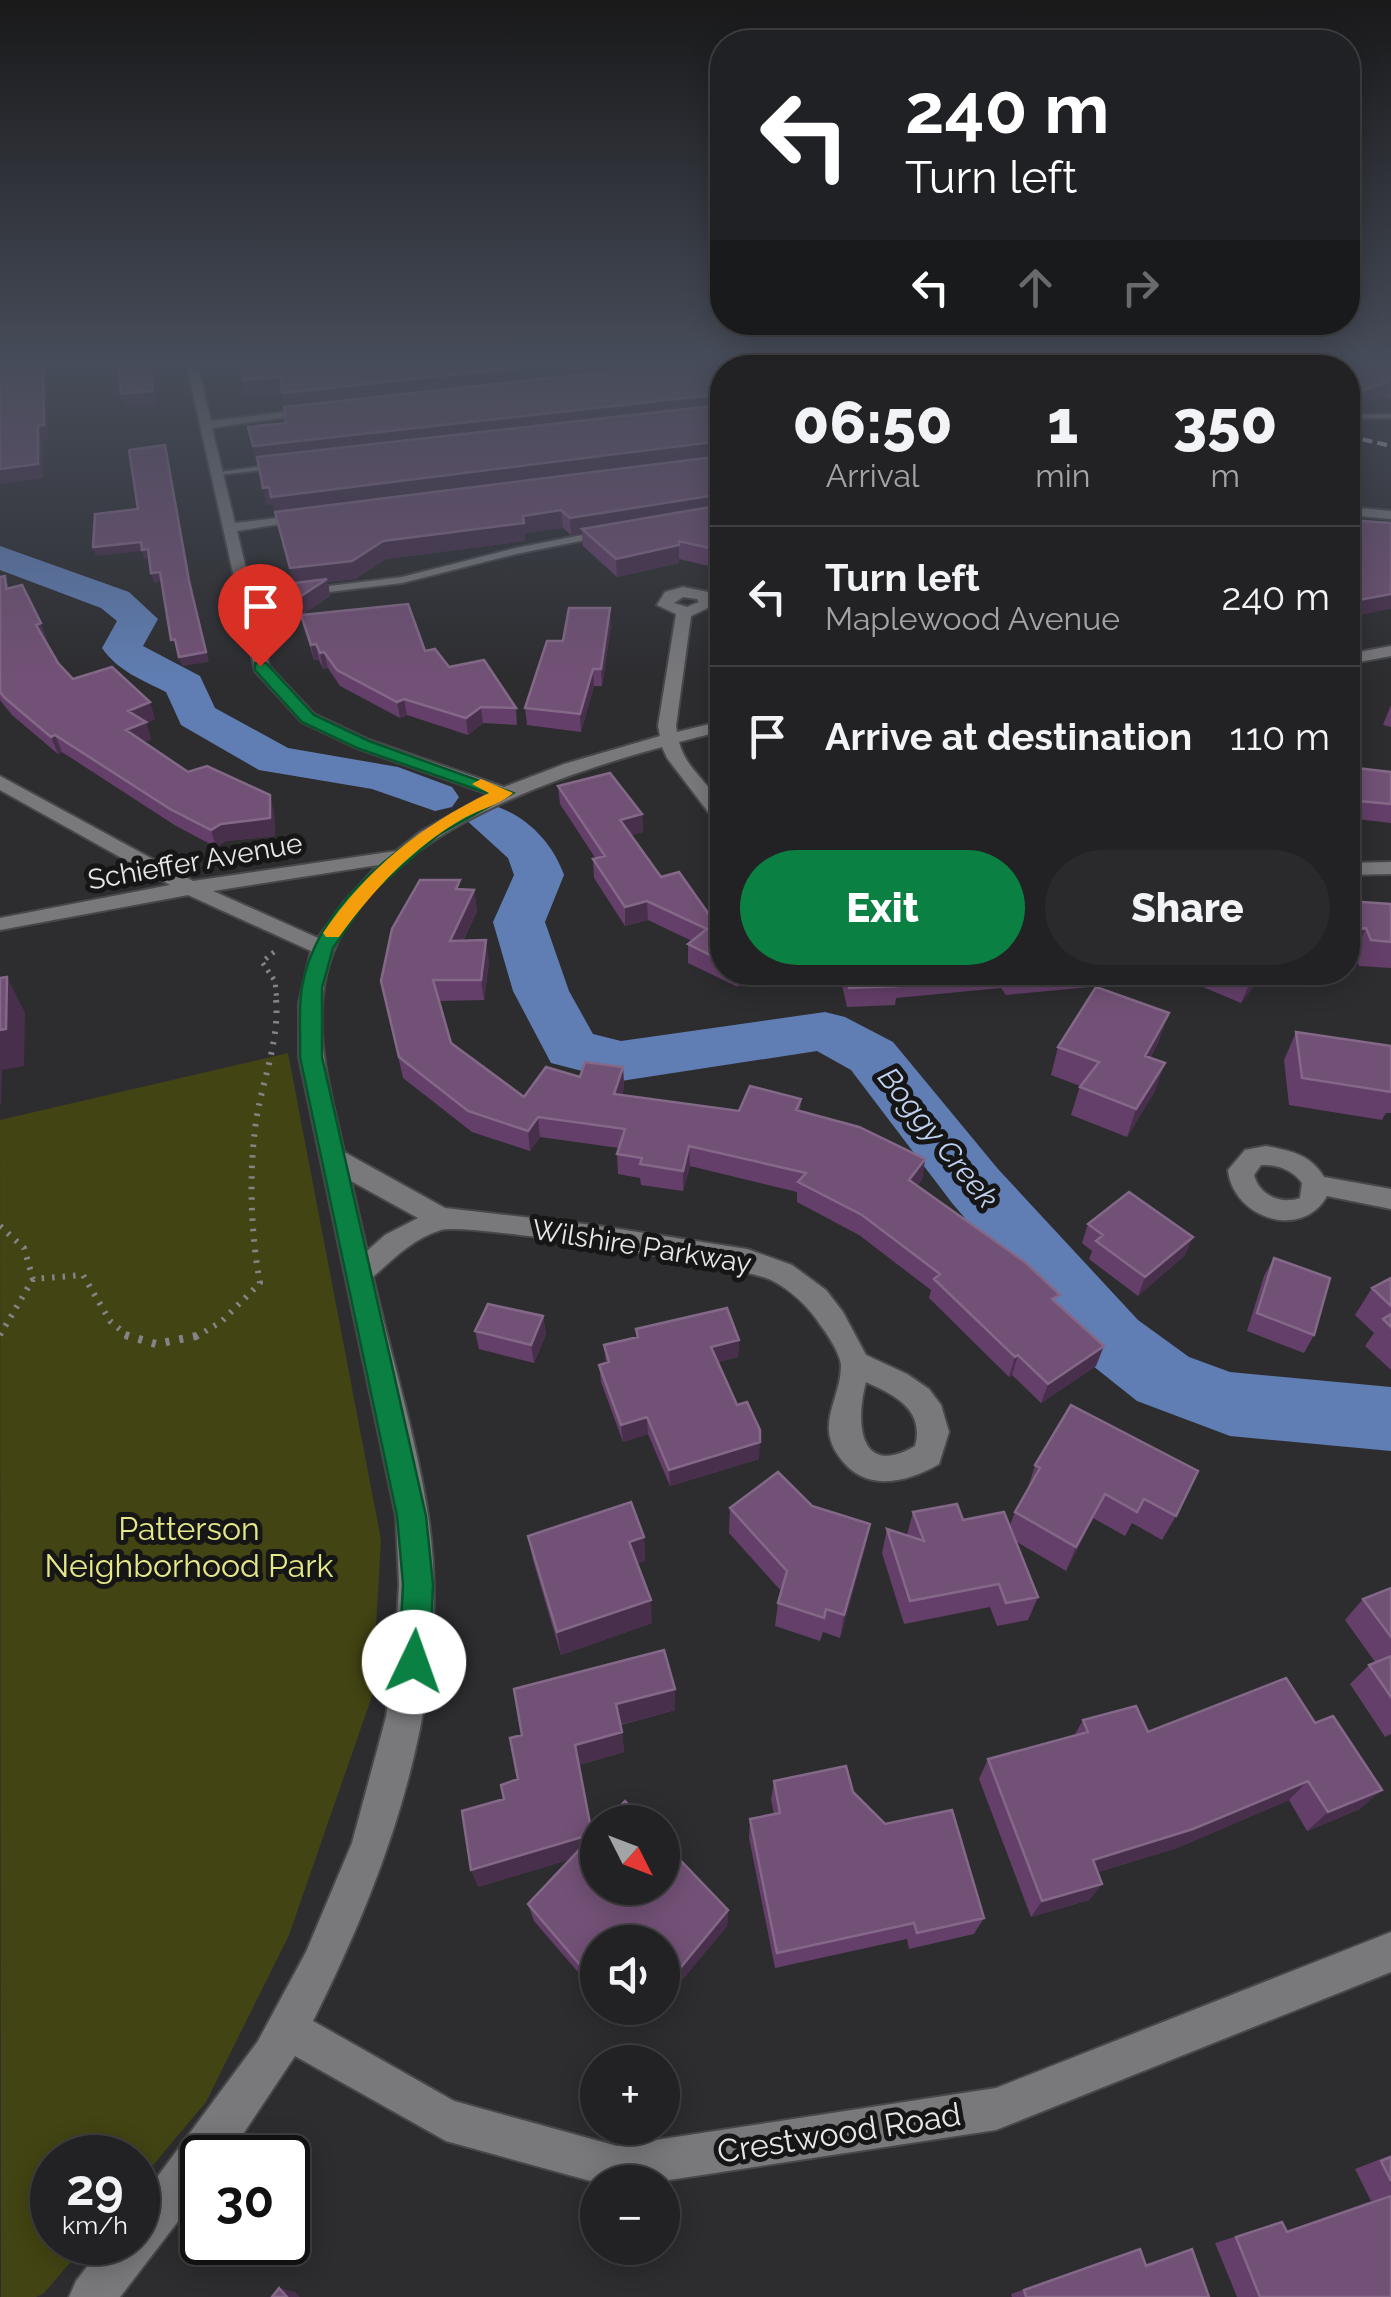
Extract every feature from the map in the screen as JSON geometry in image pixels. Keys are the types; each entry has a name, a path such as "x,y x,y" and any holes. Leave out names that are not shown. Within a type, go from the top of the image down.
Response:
{"street":[{"path":"216,465 260,666 308,718 363,744 504,793"},
{"path":"1360,512 1391,515"},
{"path":"231,528 321,516"},
{"path":"684,612 668,713 670,739 673,754 710,802"},
{"path":"1360,657 1391,652"},
{"path":"160,2209 230,2117 288,2030 336,1928 380,1819 402,1737 414,1662 418,1584 412,1516 311,1057 308,1020 323,948 364,889 399,856 457,815 504,793 710,729"},
{"path":"0,782 190,888 323,948"},
{"name":"Schieffer Avenue","path":"0,924 190,888 399,856"},
{"path":"1360,869 1391,868"},
{"name":"Wilshire Parkway","path":"335,1158 387,1192 441,1218 593,1235 747,1260 782,1273 816,1298 833,1320 856,1364"},
{"path":"1318,1185 1391,1199"},
{"path":"359,1274 394,1242 441,1218"},
{"name":"Crestwood Road","path":"288,2030 446,2120 617,2168 996,2109 1391,1952"},
{"path":"92,2297 117,2265"}],"lane":[{"path":"218,474 288,465"},
{"path":"248,599 402,580 516,550 619,532"}],"path":[{"path":"33,1278 83,1275 94,1286 111,1322 136,1342 168,1345 210,1331 260,1283 254,1250 254,1128 268,1076 276,1008 275,981 262,962 282,945"},
{"path":"0,1226 12,1232 30,1256 33,1278 0,1335"}],"green space":[{"name":"Patterson Neighborhood Park","path":"288,1053 381,1540 372,1696 289,1935 206,2102 160,2157 160,2135 30,2135 30,2265 68,2265 36,2297 1,2297 0,1120"}],"building":[{"path":"131,465 169,465 206,652 179,657 175,639 171,640 160,572 151,573 148,549 142,550 141,542 93,547 95,514 138,509"},
{"path":"259,465 527,465 271,497 269,487 263,488"},
{"path":"649,465 710,465 710,496 570,518 561,510 523,516 524,523 383,541 352,561 290,568 275,512"},
{"path":"710,507 710,548 679,541 679,545 616,559 582,529"},
{"path":"1360,521 1391,523 1391,594 1360,600"},
{"path":"5,576 6,589 22,585 41,623 36,625 58,663 73,679 112,667 150,702 128,711 146,722 126,730 188,772 207,766 270,795 270,818 221,824 211,830 170,809 55,735 51,737 5,698 0,692 0,577"},
{"path":"327,579 298,598 294,583"},
{"path":"408,604 425,651 435,649 449,667 484,660 516,708 481,707 466,718 404,699 397,702 337,670 316,644 311,645 301,615"},
{"path":"569,608 610,608 601,669 593,669 580,714 525,708 547,641 563,641"},
{"path":"1360,768 1391,772 1391,804 1360,801"},
{"path":"610,773 642,814 620,820 661,877 679,872 710,916 710,955 688,944 707,929 647,901 625,907 593,859 605,856 558,786"},
{"path":"420,880 460,880 456,889 474,890 450,941 486,940 481,980 433,980 451,1043 524,1097 546,1067 580,1077 585,1062 623,1067 614,1094 739,1111 750,1086 801,1099 796,1110 859,1127 925,1159 909,1180 1026,1263 1060,1295 1052,1299 1104,1346 1048,1384 934,1279 940,1274 862,1215 798,1182 806,1173 689,1146 683,1171 640,1164 642,1158 617,1154 625,1129 538,1117 528,1131 468,1111 399,1057 381,981 392,929"},
{"path":"1360,902 1391,904 1391,942 1371,940 1366,928 1360,929"},
{"path":"7,977 6,1029 0,1030 0,978"},
{"path":"848,985 898,986 849,988"},
{"path":"1096,987 1169,1013 1145,1056 1165,1063 1136,1109 1080,1087 1099,1062 1058,1047"},
{"path":"1296,1032 1391,1046 1391,1092 1302,1078"},
{"path":"1129,1192 1193,1237 1145,1277 1096,1241 1103,1235 1088,1224"},
{"path":"1274,1258 1330,1278 1314,1335 1257,1313"},
{"path":"1391,1278 1391,1306 1372,1288"},
{"path":"488,1304 543,1316 531,1345 475,1331"},
{"path":"727,1308 739,1340 711,1347 737,1405 747,1402 760,1430 760,1442 669,1470 647,1417 621,1425 599,1365 609,1362 604,1345 638,1337 636,1329"},
{"path":"1071,1405 1198,1471 1176,1516 1144,1499 1137,1512 1105,1494 1076,1547 1015,1512 1040,1468 1035,1465"},
{"path":"778,1472 812,1506 870,1524 844,1615 826,1609 824,1618 778,1603 787,1571 730,1508"},
{"path":"631,1502 644,1537 629,1542 651,1600 557,1632 528,1536"},
{"path":"957,1504 963,1520 1004,1512 1038,1597 1006,1603 999,1584 910,1601 887,1529 924,1541 913,1512"},
{"path":"1391,1588 1391,1637 1363,1599"},
{"path":"664,1650 675,1689 616,1704 622,1732 575,1745 586,1805 580,1805 580,1838 471,1870 462,1811 504,1799 501,1785 518,1779 510,1738 522,1735 514,1689"},
{"path":"1391,1656 1391,1697 1369,1665"},
{"path":"1286,1678 1315,1723 1333,1716 1382,1790 1328,1812 1308,1781 1193,1829 1093,1860 1102,1884 1042,1901 988,1759 1088,1732 1083,1720 1136,1706 1148,1732"},
{"path":"846,1766 853,1792 885,1824 952,1810 984,1918 917,1933 914,1923 777,1953 750,1819 780,1813 774,1781"},
{"path":"580,1849 580,1905 680,1905 680,1860 728,1910 680,1968 680,1925 580,1925 580,1965 528,1904"},
{"path":"1391,2157 1391,2181 1381,2161"},
{"path":"1391,2196 1391,2297 1260,2297 1236,2237 1282,2222 1287,2232"},
{"path":"1140,2249 1146,2266 1192,2249 1209,2297 1026,2297 1024,2290"},
{"path":"279,2288 287,2297 272,2297"}],"waterway":[{"name":"Boggy Creek","path":"0,557 115,600 138,619 122,648 134,660 185,685 196,716 275,760 382,777 435,797"},
{"name":"Boggy Creek","path":"488,818 531,852 539,875 519,922 541,991 572,1049 621,1061 825,1031 872,1056 975,1186 1113,1341 1163,1379 1230,1404 1391,1419"}],"slow traffic":[{"path":"332,933 364,889 399,856 457,815 504,793 481,784"}],"route":[{"path":"260,666 308,718 363,744 504,793 432,831 364,889 323,948 308,1020 311,1057 412,1516 418,1584 414,1662"}]}
